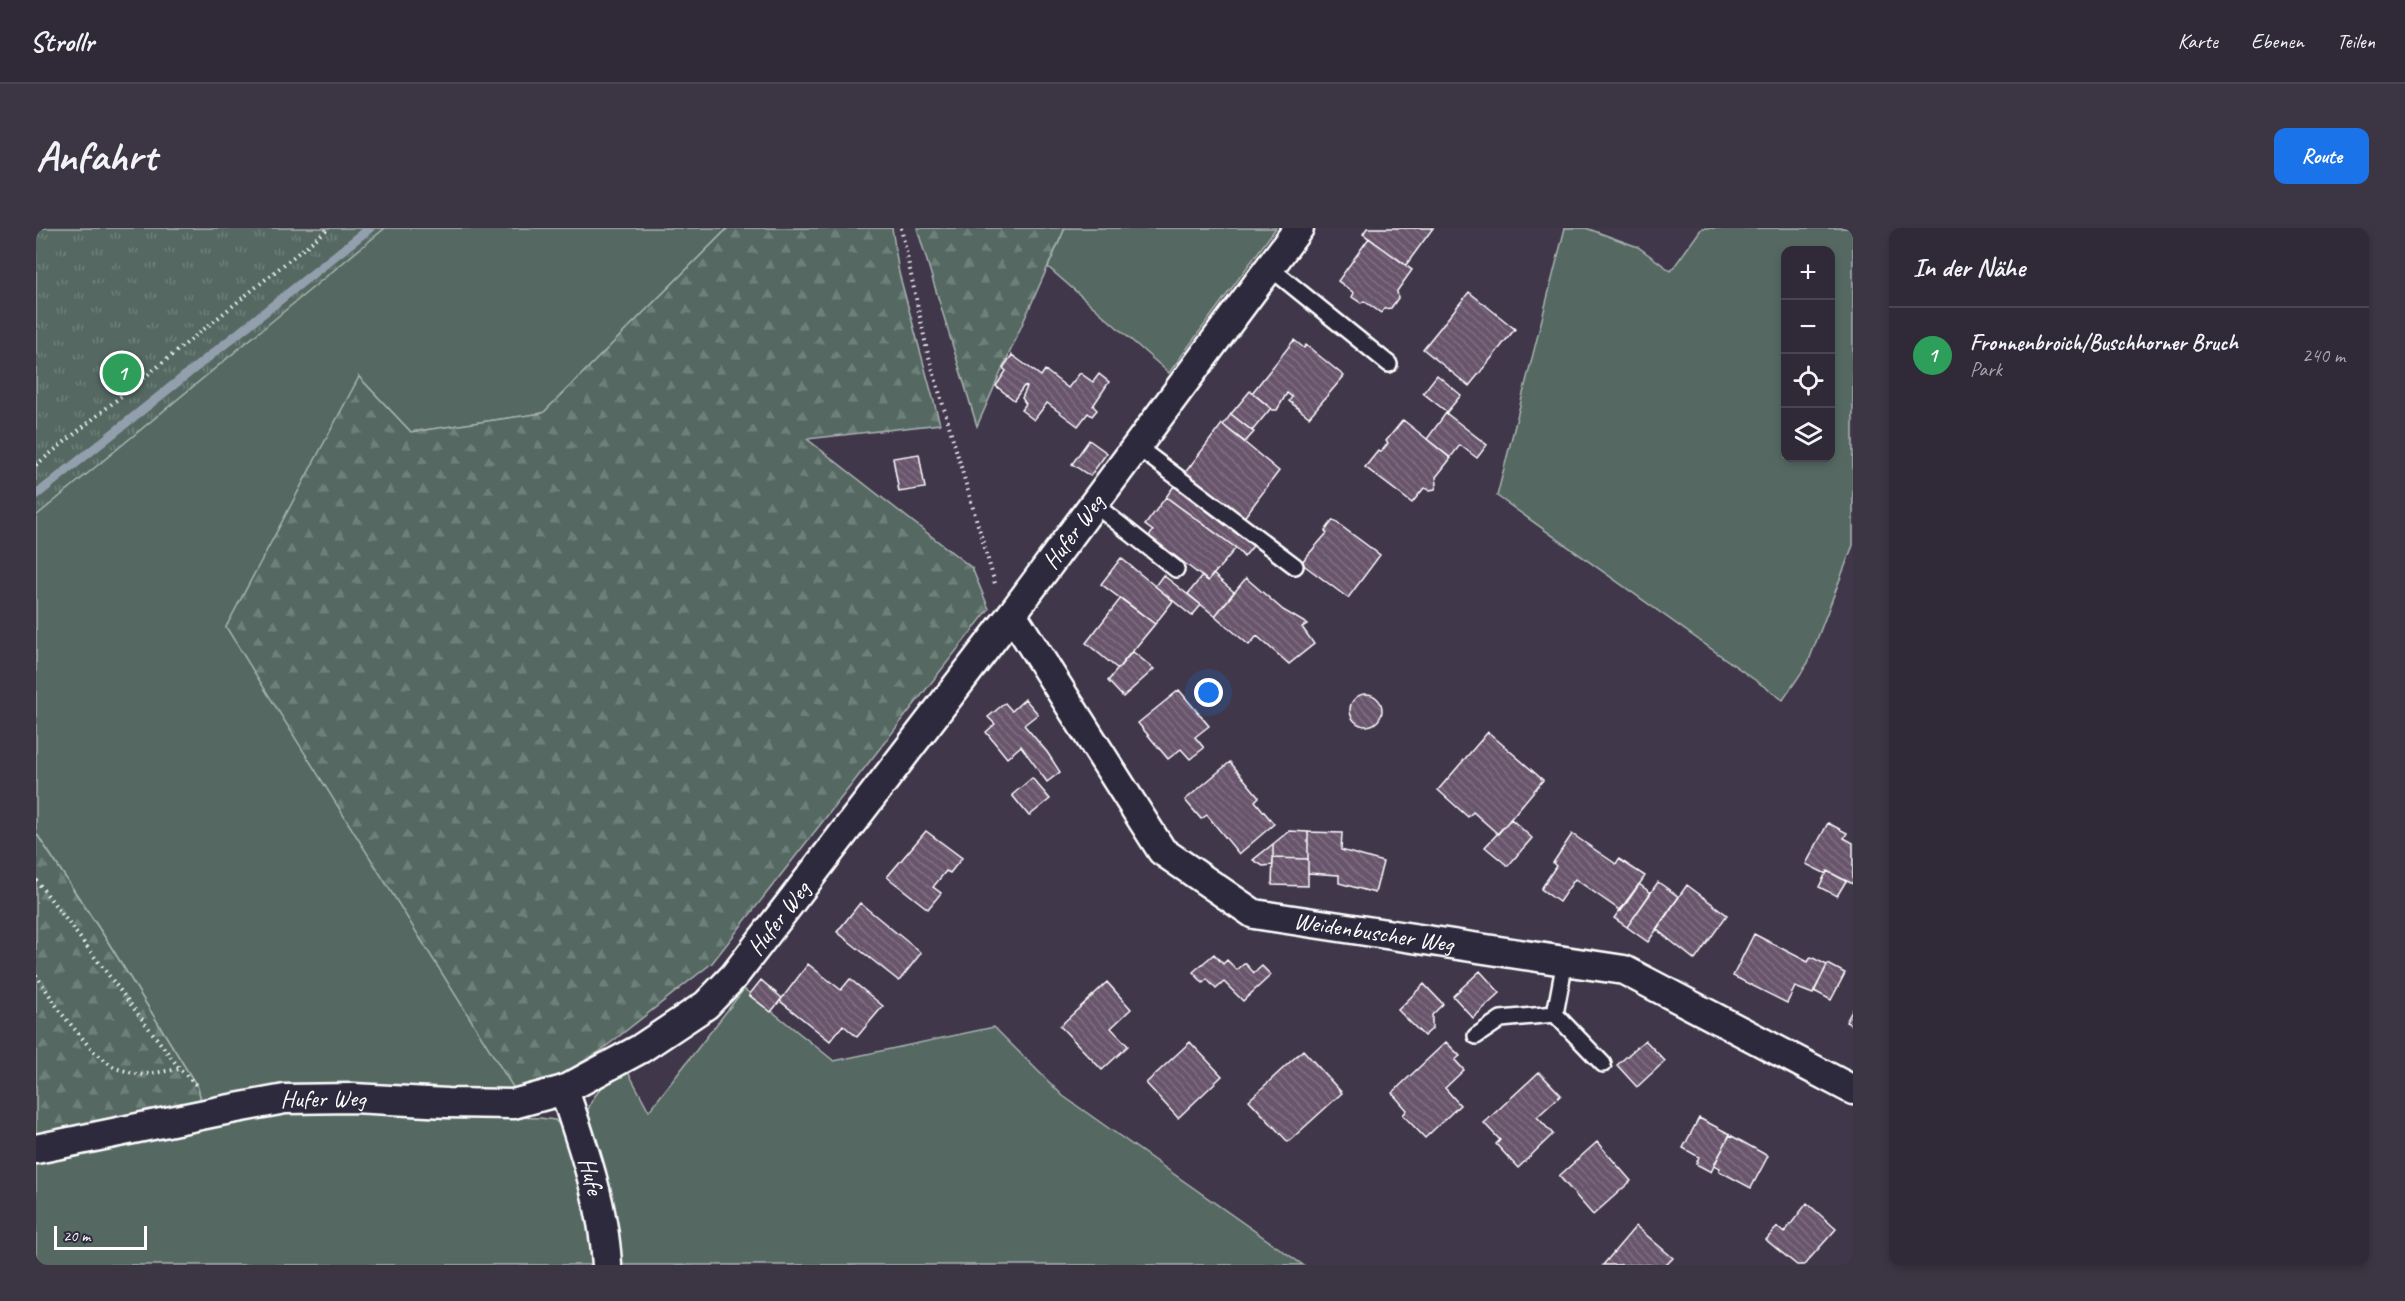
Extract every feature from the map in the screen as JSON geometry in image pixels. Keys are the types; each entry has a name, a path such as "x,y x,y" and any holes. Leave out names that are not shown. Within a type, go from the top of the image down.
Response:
{"street":[{"name":"Hufer Weg","path":"36,1149 220,1110 285,1099 352,1098 447,1104 513,1104 564,1090 600,1072 706,1005 734,976 1012,614 1299,228"},
{"name":"Weidenbuscher Weg","path":"1012,614 1162,851 1254,914 1624,970 1853,1090"},
{"name":"Hufe","path":"564,1090 597,1200 607,1265"}],"lane":[{"path":"1269,267 1389,364"},
{"path":"1136,446 1295,566"},
{"path":"1094,504 1176,569"},
{"path":"1555,1014 1565,961"},
{"path":"1476,1036 1502,1019 1555,1014"},
{"path":"1555,1014 1603,1064"}],"path":[{"path":"36,465 329,228"},
{"path":"901,228 927,350 958,458 995,586 1012,614"},
{"path":"36,880 180,1069 220,1110"},
{"path":"36,975 62,1014 93,1051 115,1068 140,1075 180,1069"}],"green space":[{"path":"36,228 385,228 36,516"},
{"path":"370,228 728,228 544,413 411,432 359,377 516,1092 202,1105 198,1088 108,942 36,833 36,504"},
{"path":"728,228 892,228 899,273 940,424 807,439 972,568 989,609 712,963 599,1052 527,1091 516,1092 226,627 359,377 411,432 543,413"},
{"path":"917,228 1065,228 977,426"},
{"path":"1065,228 1276,228 1169,373 1048,267"},
{"path":"1565,228 1586,228 1638,247 1671,271 1702,228 1853,228 1853,545 1808,663 1783,700 1497,496"},
{"path":"36,833 108,942 198,1088 202,1105 36,1137"},
{"path":"744,989 834,1061 994,1027 1063,1096 1303,1265 615,1265 586,1117 588,1109 606,1083 626,1068 649,1111"},
{"path":"312,1109 555,1120 572,1138 598,1265 36,1265 36,1160 211,1123"}],"building":[{"path":"1367,228 1433,228 1406,265 1363,234"},
{"path":"1369,238 1412,270 1397,291 1398,298 1391,308 1384,309 1381,313 1364,301 1361,303 1352,297 1354,293 1338,281"},
{"path":"1469,292 1515,329 1469,386 1423,349"},
{"path":"1294,340 1304,348 1306,345 1344,376 1309,417 1289,401 1292,397 1287,393 1277,410 1273,410 1252,393"},
{"path":"1012,355 1041,376 1045,370 1068,388 1080,373 1093,382 1099,374 1109,382 1093,406 1097,410 1092,416 1088,413 1078,426 1047,403 1034,420 1021,410 1026,404 1022,398 1027,387 1024,386 1014,400 996,386 1006,371 1003,368"},
{"path":"1437,375 1461,395 1447,412 1423,393"},
{"path":"1250,391 1271,408 1252,431 1231,414"},
{"path":"1446,413 1487,445 1477,458 1460,445 1450,458 1427,439"},
{"path":"1231,414 1254,432 1245,442 1223,425"},
{"path":"1403,420 1451,458 1436,477 1435,489 1424,488 1412,503 1365,467 1378,451 1381,452 1388,443 1386,441"},
{"path":"1222,424 1279,471 1243,519 1184,474"},
{"path":"1089,440 1107,453 1090,476 1072,464"},
{"path":"919,454 925,488 899,492 893,458"},
{"path":"1174,486 1253,546 1244,557 1236,548 1166,497"},
{"path":"1166,497 1236,548 1208,581 1149,536 1153,531 1145,525"},
{"path":"1333,520 1380,555 1348,598 1301,563 1327,533 1325,531"},
{"path":"1121,558 1173,601 1155,624 1101,584"},
{"path":"1213,574 1234,592 1215,616 1188,594 1202,576 1208,581"},
{"path":"1163,575 1201,605 1192,616 1155,586"},
{"path":"1246,578 1283,610 1307,624 1302,627 1314,644 1289,664 1257,636 1249,645 1215,616"},
{"path":"1121,598 1155,624 1118,669 1086,643"},
{"path":"1132,651 1154,669 1123,697 1108,681"},
{"path":"1179,690 1209,726 1195,737 1204,748 1190,759 1181,749 1168,759 1138,723"},
{"path":"1366,694 1377,699 1382,710 1377,721 1366,726 1355,721 1350,710 1355,699"},
{"path":"1025,699 1038,714 1024,725 1047,752 1060,772 1047,782 1021,746 1007,758 986,732 995,724 988,717 1005,703 1012,711"},
{"path":"1488,732 1543,780 1498,834 1473,812 1468,817 1438,790"},
{"path":"1230,762 1259,797 1255,801 1274,824 1239,854 1207,815 1201,819 1185,800"},
{"path":"1032,778 1050,799 1029,816 1012,795"},
{"path":"1511,819 1532,838 1508,866 1485,847"},
{"path":"1828,823 1847,833 1844,838 1853,843 1853,884 1806,864"},
{"path":"926,831 962,858 950,873 946,871 933,887 941,893 928,909 887,877"},
{"path":"1289,831 1308,832 1308,859 1273,858 1273,844"},
{"path":"1308,832 1342,833 1341,850 1383,862 1375,893 1339,883 1339,875 1308,873"},
{"path":"1572,834 1616,864 1619,859 1645,876 1621,911 1575,879 1559,902 1541,889 1556,866 1553,863"},
{"path":"1273,844 1273,865 1263,866 1253,860"},
{"path":"1273,858 1308,859 1308,886 1272,885"},
{"path":"1827,871 1846,881 1837,896 1819,887"},
{"path":"1658,882 1679,897 1648,942 1627,927"},
{"path":"1639,884 1651,893 1627,927 1614,918"},
{"path":"1687,885 1727,915 1695,960 1656,929"},
{"path":"860,903 921,953 899,981 837,932"},
{"path":"1754,934 1808,962 1811,957 1827,965 1813,994 1795,987 1787,1003 1733,976"},
{"path":"1214,954 1223,964 1227,960 1237,970 1245,963 1254,973 1262,966 1271,975 1243,1001 1224,982 1216,989 1207,979 1203,983 1193,972"},
{"path":"808,964 841,990 850,979 883,1006 857,1037 843,1025 830,1041 780,1001"},
{"path":"1828,964 1845,973 1831,1000 1814,991"},
{"path":"1480,971 1500,993 1473,1018 1453,996"},
{"path":"761,980 782,998 771,1012 749,995"},
{"path":"1107,982 1131,1009 1111,1028 1128,1046 1102,1070 1060,1026"},
{"path":"1424,984 1443,1004 1432,1015 1432,1029 1424,1036 1398,1010"},
{"path":"1853,1009 1853,1026 1846,1022"},
{"path":"1645,1040 1665,1061 1637,1087 1617,1065"},
{"path":"1190,1042 1222,1076 1178,1118 1146,1083"},
{"path":"1446,1042 1460,1056 1455,1060 1464,1070 1445,1088 1460,1105 1425,1138 1403,1115 1407,1110 1392,1093"},
{"path":"1303,1050 1342,1093 1288,1142 1249,1100"},
{"path":"1539,1072 1561,1095 1537,1117 1553,1134 1518,1168 1496,1144 1500,1140 1484,1123"},
{"path":"1699,1118 1730,1134 1711,1172 1696,1164 1699,1157 1683,1148"},
{"path":"1730,1135 1768,1156 1751,1188 1719,1171 1720,1168 1714,1165"},
{"path":"1597,1142 1631,1181 1593,1215 1559,1176"},
{"path":"1807,1203 1836,1229 1804,1265 1797,1265 1766,1240 1777,1227 1784,1233"},
{"path":"1636,1226 1673,1258 1666,1265 1603,1265"}],"waterway":[{"path":"36,495 370,228"}],"place":[{"name":"Fronnenbroich/Buschhorner Bruch","path":"122,373"}]}
